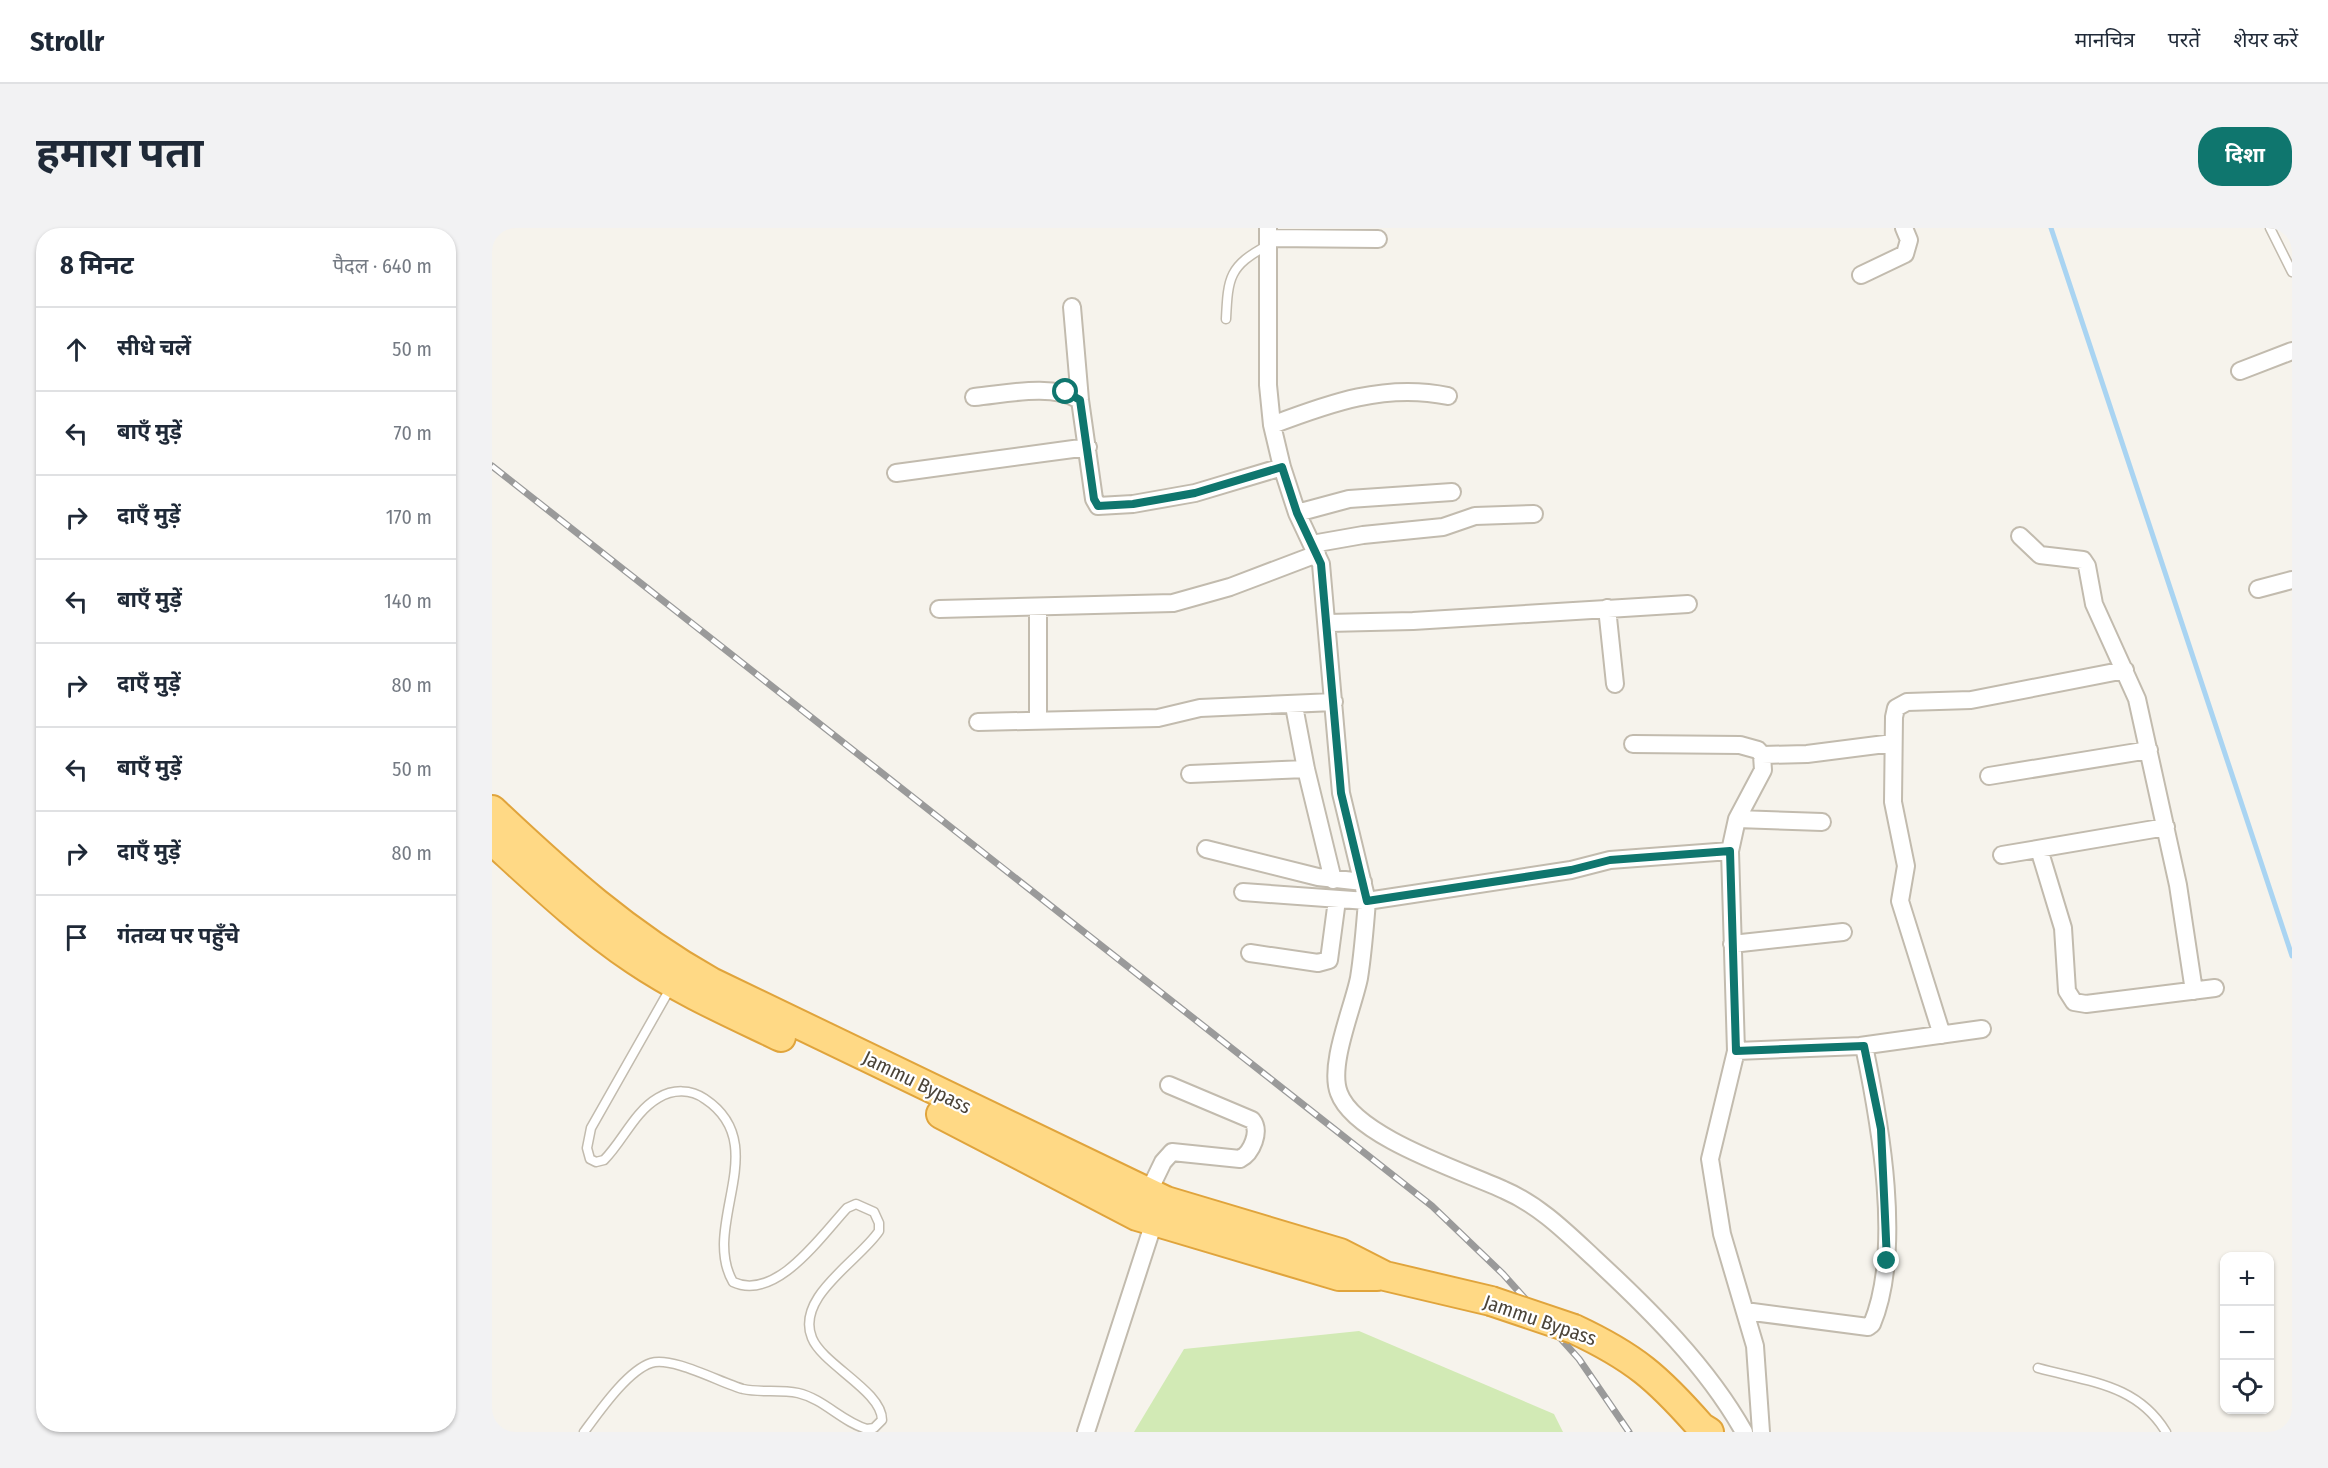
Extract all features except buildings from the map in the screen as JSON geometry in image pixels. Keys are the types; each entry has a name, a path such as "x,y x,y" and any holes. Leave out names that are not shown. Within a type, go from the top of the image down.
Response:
{"highway":[{"name":"Jammu Bypass","path":"492,810 599,908 678,975 701,999 909,1097 1115,1207 1154,1222 1339,1276 1385,1276"},
{"name":"Jammu Bypass","path":"492,840 579,919 635,960 678,975 1148,1193 1211,1216 1340,1254 1385,1276 1491,1301 1574,1329 1611,1346 1640,1364 1704,1430"}],"street":[{"path":"1861,275 1905,254 1909,240 1904,228"},
{"path":"1378,239 1268,237 1268,385 1276,469 1297,513 1309,553 1323,577 1328,622 1312,704 1306,769 1351,901 1358,979 1337,1068 1338,1093 1344,1103 1394,1143 1531,1203 1565,1231 1628,1290 1715,1386 1744,1432"},
{"path":"1072,307 1080,400 1094,499 1103,507 1195,493 1276,469"},
{"path":"2240,371 2292,351"},
{"path":"1272,425 1339,401 1378,393 1409,390 1448,396"},
{"path":"974,397 1053,391 1066,392 1080,400"},
{"path":"896,473 1088,447"},
{"path":"1297,513 1349,499 1452,492"},
{"path":"939,609 1173,603 1259,577 1309,553 1363,535 1443,526 1474,516 1534,514"},
{"path":"2020,536 2040,555 2083,560 2087,566 2094,604 2137,699 2178,885 2194,991"},
{"path":"2258,589 2292,580"},
{"path":"1328,622 1413,621 1688,604"},
{"path":"1038,607 1038,720"},
{"path":"1607,608 1615,684"},
{"path":"1942,1035 1900,901 1906,866 1893,802 1894,711 1902,703 1971,700 2125,670"},
{"path":"978,722 1158,718 1200,708 1312,704"},
{"path":"1312,704 1341,793 1346,881"},
{"path":"1633,744 1740,745 1752,747 1762,755 1807,754 1893,743"},
{"path":"1989,776 2149,750"},
{"path":"1761,1432 1755,1346 1722,1234 1710,1159 1736,1051 1730,851 1737,819 1763,770 1762,755"},
{"path":"1190,774 1306,769"},
{"path":"1737,819 1822,822"},
{"path":"2002,855 2166,827"},
{"path":"1206,849 1346,881"},
{"path":"2039,849 2063,928 2067,991 2074,1002 2086,1004 2215,988"},
{"path":"1243,892 1351,901 1571,870 1610,860 1730,851"},
{"path":"1250,952 1318,963 1329,960 1351,901"},
{"path":"1732,944 1843,932"},
{"path":"1736,1051 1864,1046 1982,1029"},
{"path":"1745,1311 1868,1327 1872,1324 1887,1251 1881,1129 1864,1046"},
{"path":"1148,1193 1163,1162 1172,1152 1240,1159 1246,1155 1256,1136 1256,1125 1252,1120 1169,1085"},
{"path":"1086,1432 1154,1222"}],"lane":[{"path":"2270,228 2292,272"},
{"path":"1226,320 1228,293 1233,271 1268,237"},
{"path":"585,1432 622,1386 644,1367 657,1362 673,1365 745,1389 797,1393 823,1403 867,1429 874,1428 882,1420 878,1406 815,1344 809,1320 817,1299 830,1282 879,1231 879,1223 874,1212 856,1204 847,1208 797,1261 777,1278 754,1288 743,1287 733,1282 725,1261 724,1245 736,1153 734,1139 726,1120 717,1107 700,1096 684,1091 670,1092 645,1108 604,1160 596,1162 590,1159 586,1148 591,1128 678,975"},
{"path":"2038,1368 2125,1392 2142,1402 2166,1432"}],"green space":[{"path":"1359,1331 1554,1414 1563,1432 1134,1432 1184,1349"}],"waterway":[{"path":"2051,228 2292,956"}],"railway":[{"path":"492,466 1432,1206 1503,1274 1579,1359 1629,1432"}],"route":[{"path":"1066,392 1080,400 1094,499 1098,506 1111,507 1195,493 1282,467 1297,513 1321,564 1328,622 1341,793 1358,855 1367,901 1571,870 1610,860 1655,854 1730,851 1736,1051 1758,1052 1864,1046 1881,1129 1887,1261"}]}
